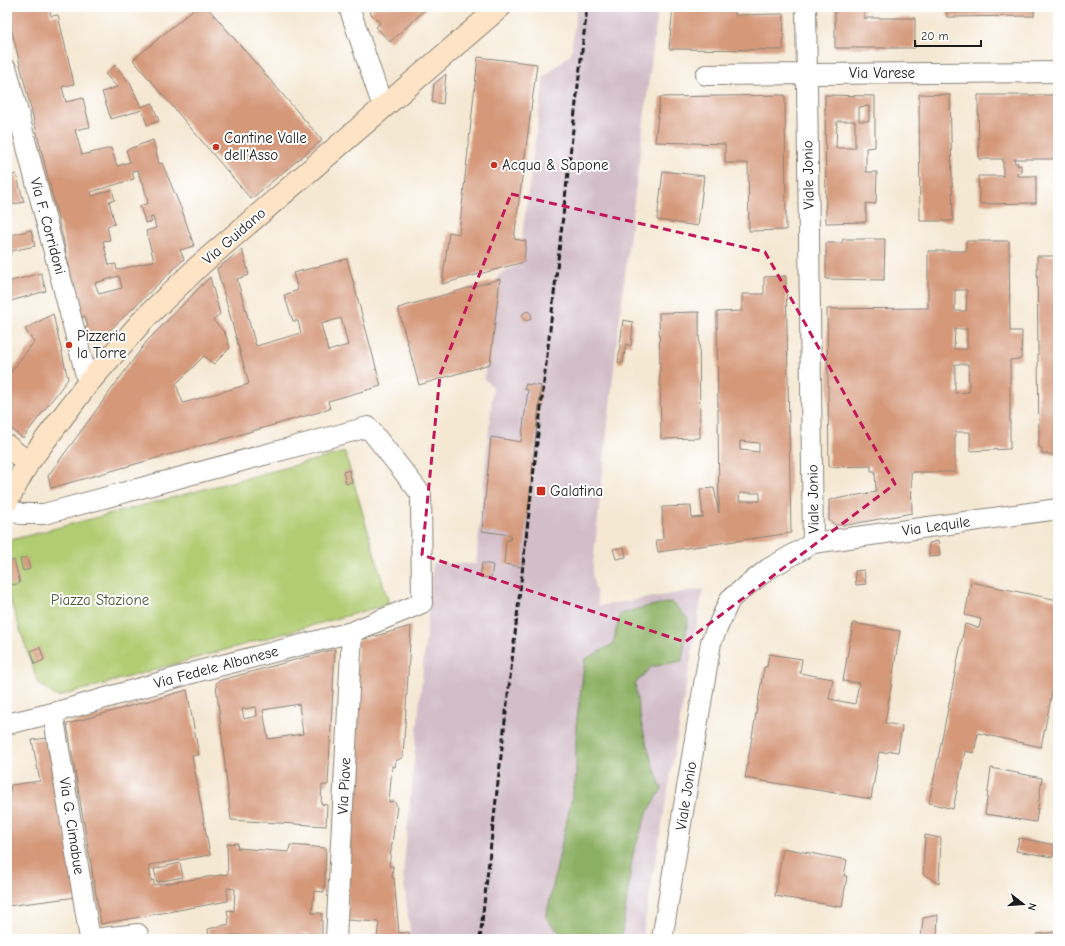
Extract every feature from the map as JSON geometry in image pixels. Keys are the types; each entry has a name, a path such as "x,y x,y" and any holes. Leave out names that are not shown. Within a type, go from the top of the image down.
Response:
{"main road":[{"name":"Via Guidano","path":"9,490 88,383 144,319 200,266 500,7"},
{"path":"7,446 28,463"}],"street":[{"path":"349,7 384,107"},
{"name":"Viale Jonio","path":"662,939 711,642 730,599 768,569 813,543 806,7"},
{"name":"Via F. Corridoni","path":"7,70 88,383"},
{"name":"Via Varese","path":"706,75 1058,72"},
{"name":"Via Fedele Albanese","path":"7,509 21,514 44,514 368,427 421,494 422,603 352,632 203,670 53,713 7,724"},
{"name":"Via Lequile","path":"813,543 1058,509"},
{"name":"Via Piave","path":"336,939 352,632"},
{"name":"Via G. Cimabue","path":"53,713 92,939"},
{"path":"92,939 138,934 138,939"}],"highlighted area":[{"path":"511,194 765,252 895,484 685,642 422,555 440,375"}],"shaded area":[{"path":"577,7 658,7 618,331 592,574 599,606 703,589 642,939 411,939 403,875 433,563 476,564 493,387 484,379 498,275 518,265 544,77 571,54"}],"green space":[{"name":"Piazza Stazione","path":"345,452 389,604 57,697 38,683 7,591 7,541"},
{"path":"672,602 688,619 682,661 651,667 635,684 645,737 652,763 662,789 646,815 633,854 621,939 565,939 546,918 576,778 576,726 585,659 613,644 620,614"}],"building":[{"path":"49,7 51,16 58,15 74,84 62,87 66,102 83,98 90,127 75,130 82,155 111,148 117,166 130,162 126,150 153,140 159,164 162,163 183,213 194,246 180,250 184,259 105,335 88,340 85,327 88,327 85,316 80,318 63,238 7,8","holes":["138,170 141,182 143,182 148,203 140,206 145,223 152,222 150,218 153,217 156,228 146,231 154,261 117,270 116,264 109,265 103,241 110,240 107,226 115,224 109,201 115,200 112,190 92,196 91,192 134,179 132,171","119,276 122,288 99,294 95,283"]},
{"path":"196,7 207,7 322,140 251,199 133,60"},
{"path":"373,7 428,7 390,42 376,27 380,23 370,13 374,8"},
{"path":"673,7 736,7 735,15 784,14 783,50 669,49"},
{"path":"835,7 864,7 864,18 915,18 915,48 835,48"},
{"path":"947,7 1034,7 1034,16 947,17"},
{"path":"478,57 537,64 514,239 526,241 524,262 442,284 449,232 459,234"},
{"path":"115,65 130,83 141,107 152,103 159,121 147,125 142,110 111,119 102,92 117,87 105,74"},
{"path":"446,74 443,104 432,102 434,84"},
{"path":"919,94 950,95 953,221 920,221"},
{"path":"785,95 786,230 749,231 748,163 725,163 725,144 655,142 660,97"},
{"path":"825,95 875,96 875,147 866,148 866,172 877,172 876,204 866,203 866,222 826,223","holes":["869,106 869,121 859,121 859,107","837,121 855,121 855,148 836,148"]},
{"path":"978,95 1058,95 1058,159 1014,159 1015,163 1018,163 1017,166 1021,165 1021,173 1017,173 1017,176 1036,176 1036,203 980,204 978,176 1003,176 1003,159 979,159"},
{"path":"663,171 704,176 698,226 657,220"},
{"path":"16,174 24,202 10,205 12,209 7,210 7,176"},
{"path":"31,230 35,246 11,251 11,254 7,255 7,236"},
{"path":"843,239 885,239 884,280 826,279 826,243 842,243"},
{"path":"966,241 1009,241 1010,331 1022,331 1021,359 1010,360 1010,449 970,451 970,432 955,432 955,472 911,472 912,513 847,525 835,525 829,520 829,500 876,492 875,471 871,471 871,466 829,467 827,309 928,308 928,251 966,251","holes":["955,290 967,290 966,311 955,311","955,329 967,329 967,349 954,349","955,364 968,364 969,392 955,393"]},
{"path":"242,249 249,275 237,279 256,346 301,333 298,321 293,321 284,295 298,290 293,273 347,259 381,386 328,401 330,409 51,488 48,476 147,341 210,277 220,314 213,320 225,333 230,348 214,364 204,356 176,384 183,403 249,384 217,269","holes":["341,318 348,345 328,351 321,324"]},
{"path":"1037,256 1058,256 1058,454 1042,454 1042,448 1039,447"},
{"path":"41,273 46,291 7,302 7,282"},
{"path":"786,276 791,533 658,552 656,540 663,540 662,507 691,506 692,518 703,517 700,489 714,488 719,513 717,312 742,311 742,294 764,294 764,277","holes":["740,441 759,443 759,452 740,450","740,493 760,493 760,501 739,501"]},
{"path":"500,279 490,364 419,385 398,308"},
{"path":"527,311 532,316 527,321 522,316"},
{"path":"699,312 700,438 661,439 659,313"},
{"path":"53,314 68,379 23,438 7,426 7,377 34,342 25,329"},
{"path":"623,320 633,322 631,346 626,344 623,363 618,363"},
{"path":"526,384 541,386 522,567 504,564 506,540 510,540 511,535 482,531 491,437 521,442 528,390 524,389"},
{"path":"349,470 352,482 346,484 343,472"},
{"path":"938,541 940,556 929,557 929,543"},
{"path":"624,547 626,557 616,559 613,549"},
{"path":"27,557 30,569 23,571 20,559"},
{"path":"14,560 20,583 8,586 7,562"},
{"path":"482,563 493,565 491,578 480,577"},
{"path":"864,570 866,584 856,585 855,571"},
{"path":"971,582 1058,600 1058,664 1041,747 978,733 974,753 965,751 953,809 929,803 965,624 979,628 981,619 965,615"},
{"path":"853,623 900,631 885,723 902,726 898,752 879,752 871,799 745,778 764,667 767,667 769,654 802,659 800,673 833,679 829,699 855,704 859,683 843,681"},
{"path":"411,626 403,757 396,761 395,767 392,766 389,802 394,801 397,806 389,866 393,866 392,878 394,878 399,933 409,932 410,939 368,939 377,937 379,922 347,920 348,896 345,896 358,641"},
{"path":"40,647 44,660 35,664 31,651"},
{"path":"335,649 328,785 322,785 321,804 327,805 326,826 231,820 216,684 218,681","holes":["299,704 303,734 268,739 263,710","256,707 257,716 244,719 242,709"]},
{"path":"187,690 199,755 192,756 210,855 149,865 151,881 154,880 154,885 228,874 227,844 238,843 237,848 289,852 290,845 326,848 324,892 314,891 312,913 322,913 322,939 310,939 310,934 301,933 301,939 251,939 251,936 230,935 230,939 209,939 208,929 229,924 227,910 234,911 235,889 227,888 228,901 101,924 67,724"},
{"path":"48,738 77,897 7,906 7,805 11,785 40,781 32,740"},
{"path":"991,768 1042,778 1036,822 985,814"},
{"path":"925,835 941,838 939,884 923,874"},
{"path":"1019,838 1056,845 1053,857 1016,851"},
{"path":"783,848 847,860 844,876 847,876 842,907 775,896"},
{"path":"180,863 183,877 157,882 154,869"},
{"path":"938,915 937,939 921,939 923,918"},
{"path":"1058,932 1058,939 1037,939 1037,934"}],"railway":[{"path":"480,939 587,7"}],"place":[{"name":"Cantine Valle dell'Asso","path":"216,147"},
{"name":"Acqua & Sapone","path":"494,165"},
{"name":"Pizzeria la Torre","path":"69,345"},
{"name":"Galatina","path":"541,491"}]}
